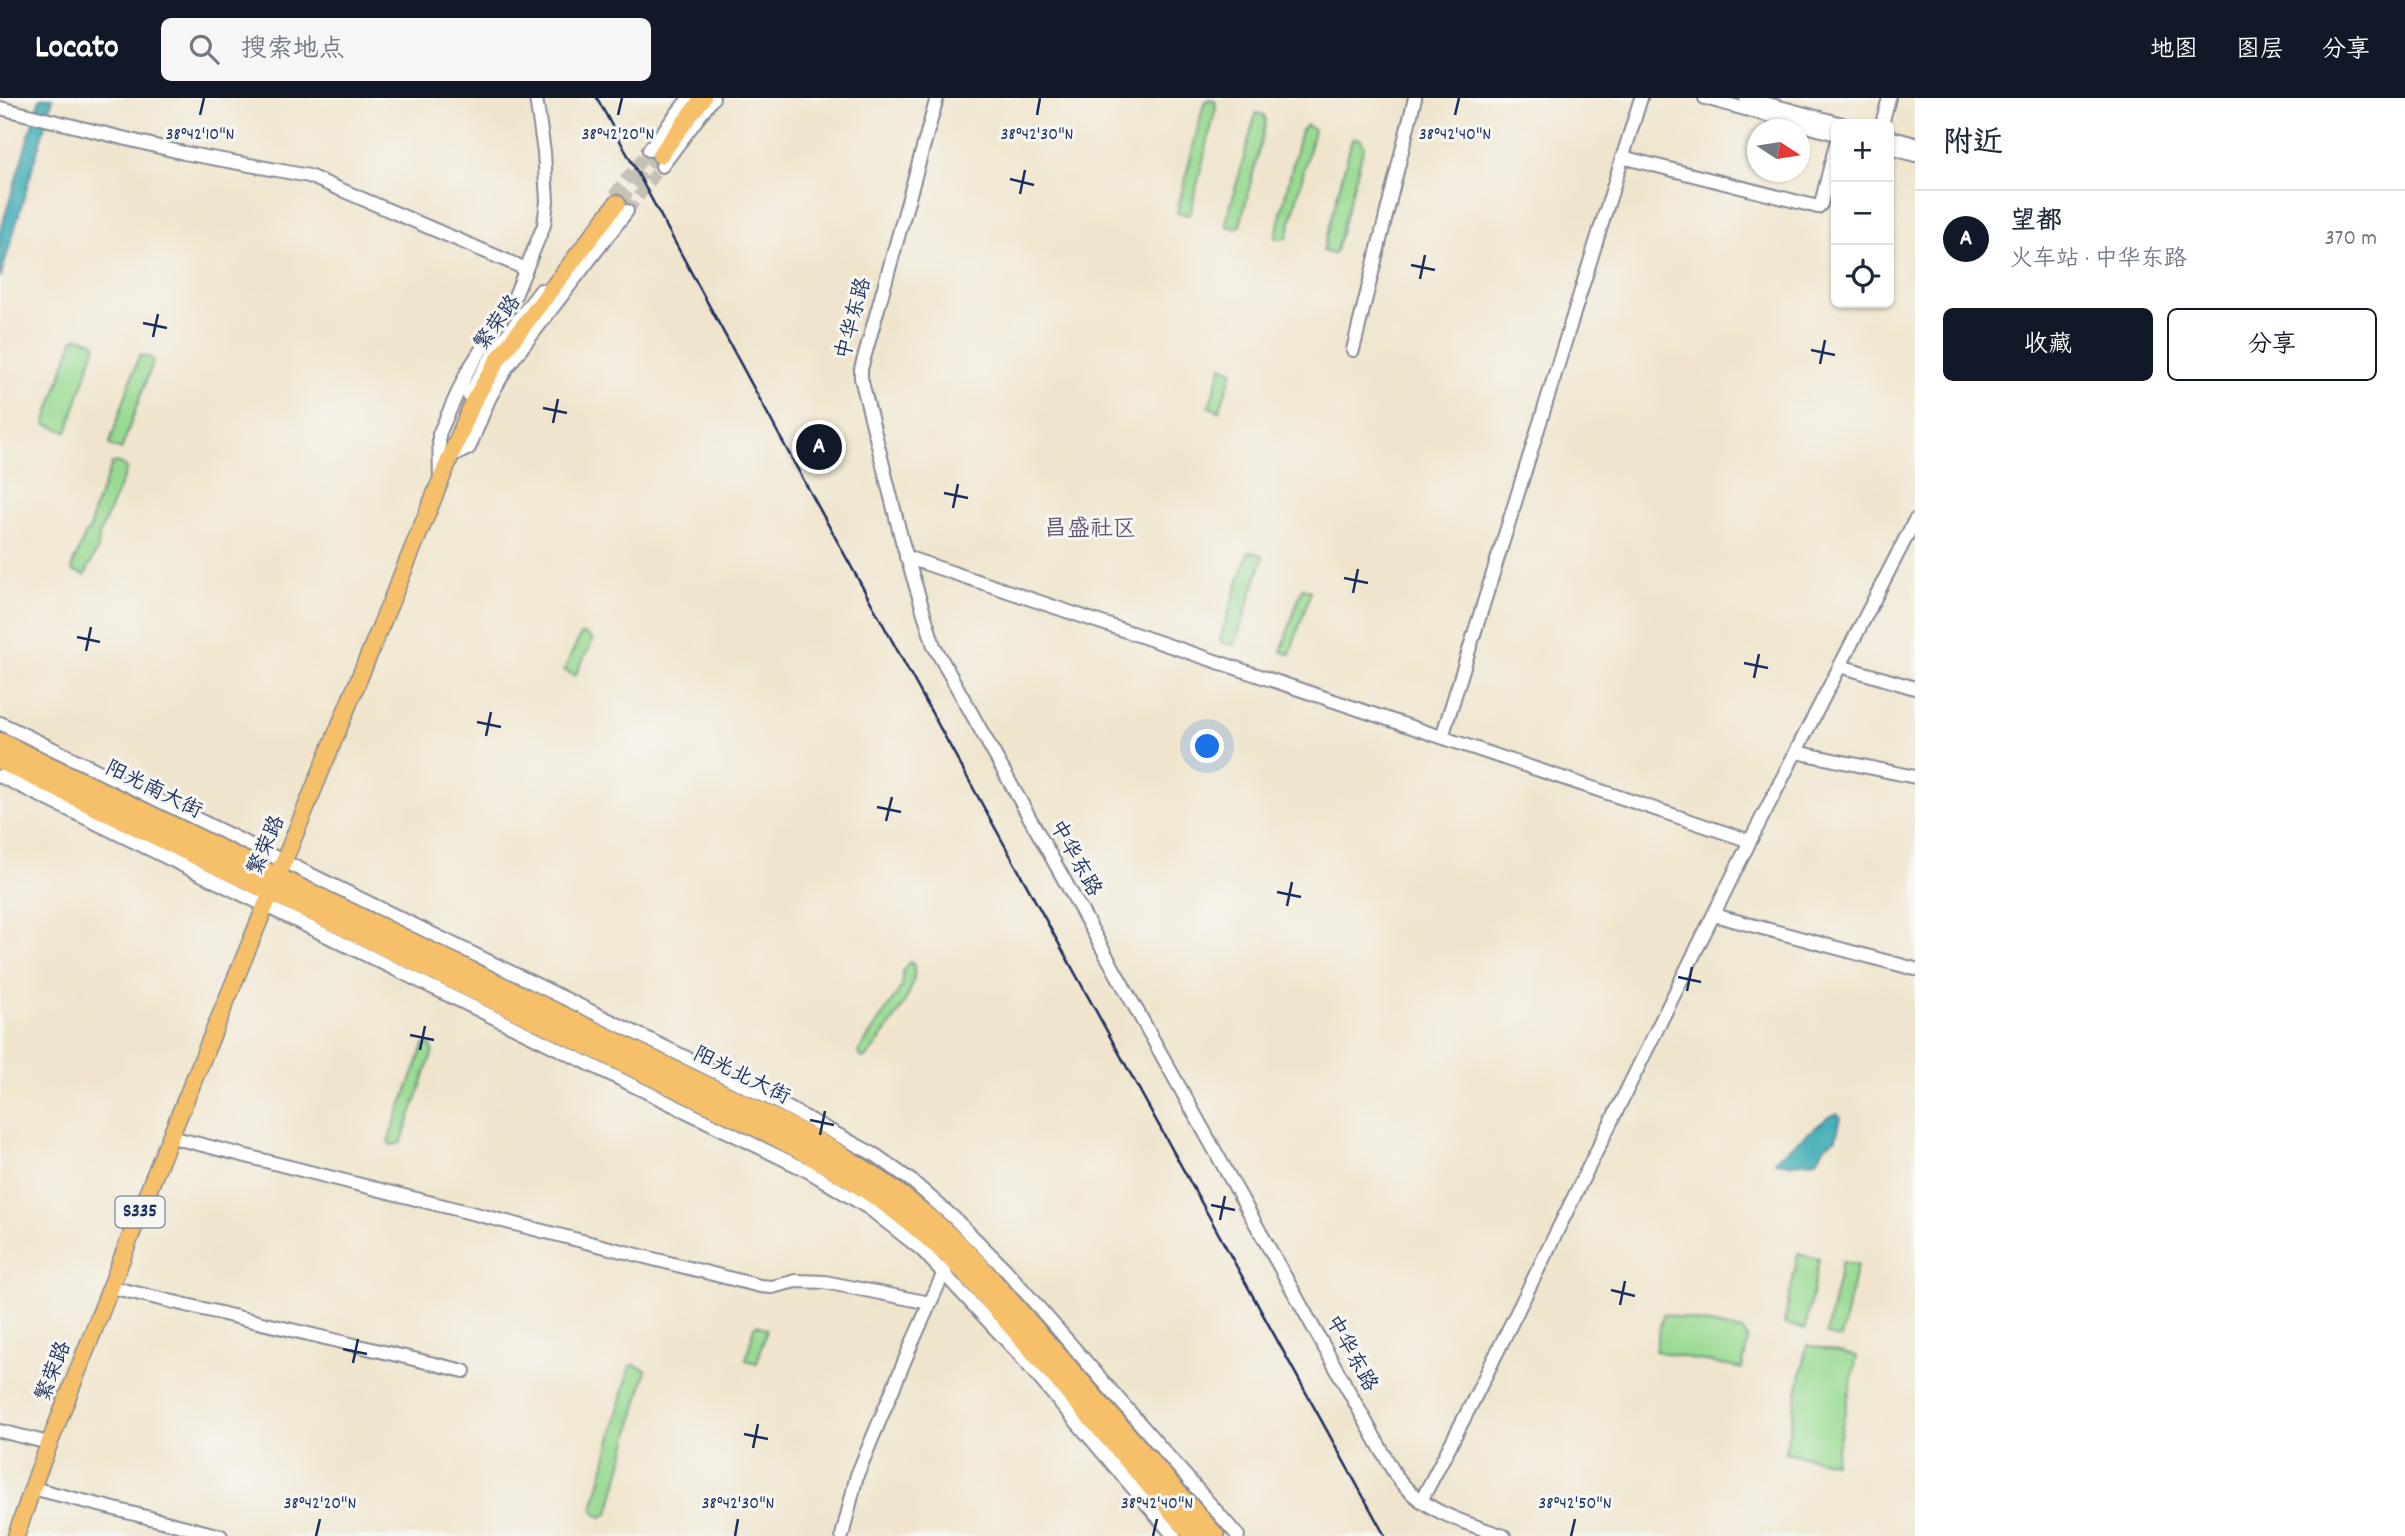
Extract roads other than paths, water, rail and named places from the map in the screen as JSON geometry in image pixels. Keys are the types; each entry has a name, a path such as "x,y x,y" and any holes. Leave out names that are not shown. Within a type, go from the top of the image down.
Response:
{"highway":[{"name":"阳光南大街","path":"0,742 279,887"},
{"name":"阳光南大街","path":"0,760 279,887"},
{"name":"阳光北大街","path":"279,887 817,1158 876,1195 901,1213 1194,1536"},
{"name":"阳光北大街","path":"279,887 781,1122 825,1144 885,1181 943,1229 976,1262 1215,1536"}],"main road":[{"path":"657,155 697,98"},
{"path":"657,155 703,98"},
{"name":"繁荣路","path":"16,1536 49,1443 155,1174 279,887 460,453 477,405 497,370 619,204 493,367 473,402 440,479 279,887 119,1289 40,1490 25,1536"}],"street":[{"path":"440,479 439,434 467,372 513,298 544,225 547,201 544,152 536,98"},
{"path":"657,155 689,98"},
{"path":"657,155 713,98"},
{"name":"中华东路","path":"937,98 861,369 863,387 922,613 942,662 1396,1476 1404,1488 1421,1501 1452,1517 1504,1536"},
{"path":"1353,350 1415,98"},
{"path":"1442,737 1640,98"},
{"path":"1705,98 1831,133"},
{"path":"1745,98 1831,121"},
{"path":"1883,119 1889,98"},
{"path":"0,108 184,153 309,176 526,269"},
{"path":"1894,138 1915,144"},
{"path":"1894,149 1915,155"},
{"path":"1622,157 1818,206 1821,204 1831,164"},
{"path":"1421,1501 1750,841 1915,520"},
{"path":"906,557 1750,841"},
{"path":"1840,666 1915,688"},
{"path":"0,723 279,887"},
{"path":"1796,752 1915,777"},
{"path":"0,776 279,887 818,1122 901,1172 985,1248 1238,1536"},
{"path":"1714,915 1915,970"},
{"path":"179,1139 760,1286 772,1287 803,1281 825,1282 930,1303"},
{"path":"842,1536 858,1475 947,1266 1174,1536"},
{"path":"119,1289 464,1371"},
{"path":"0,1431 49,1443"},
{"path":"40,1490 221,1536"}],"water":[{"path":"40,98 53,98 0,279 0,233"},
{"path":"1837,1114 1841,1117 1836,1138 1826,1145 1817,1160 1790,1164 1775,1162 1775,1159 1830,1116"}],"tunnel":[{"path":"614,195 649,150"},
{"path":"617,203 657,150"},
{"path":"627,211 662,166"}],"railway":[{"path":"597,98 792,459 1385,1536"}],"place":[{"name":"望都","path":"819,447"}],"district":[{"name":"昌盛社区","path":"1090,530"}]}
